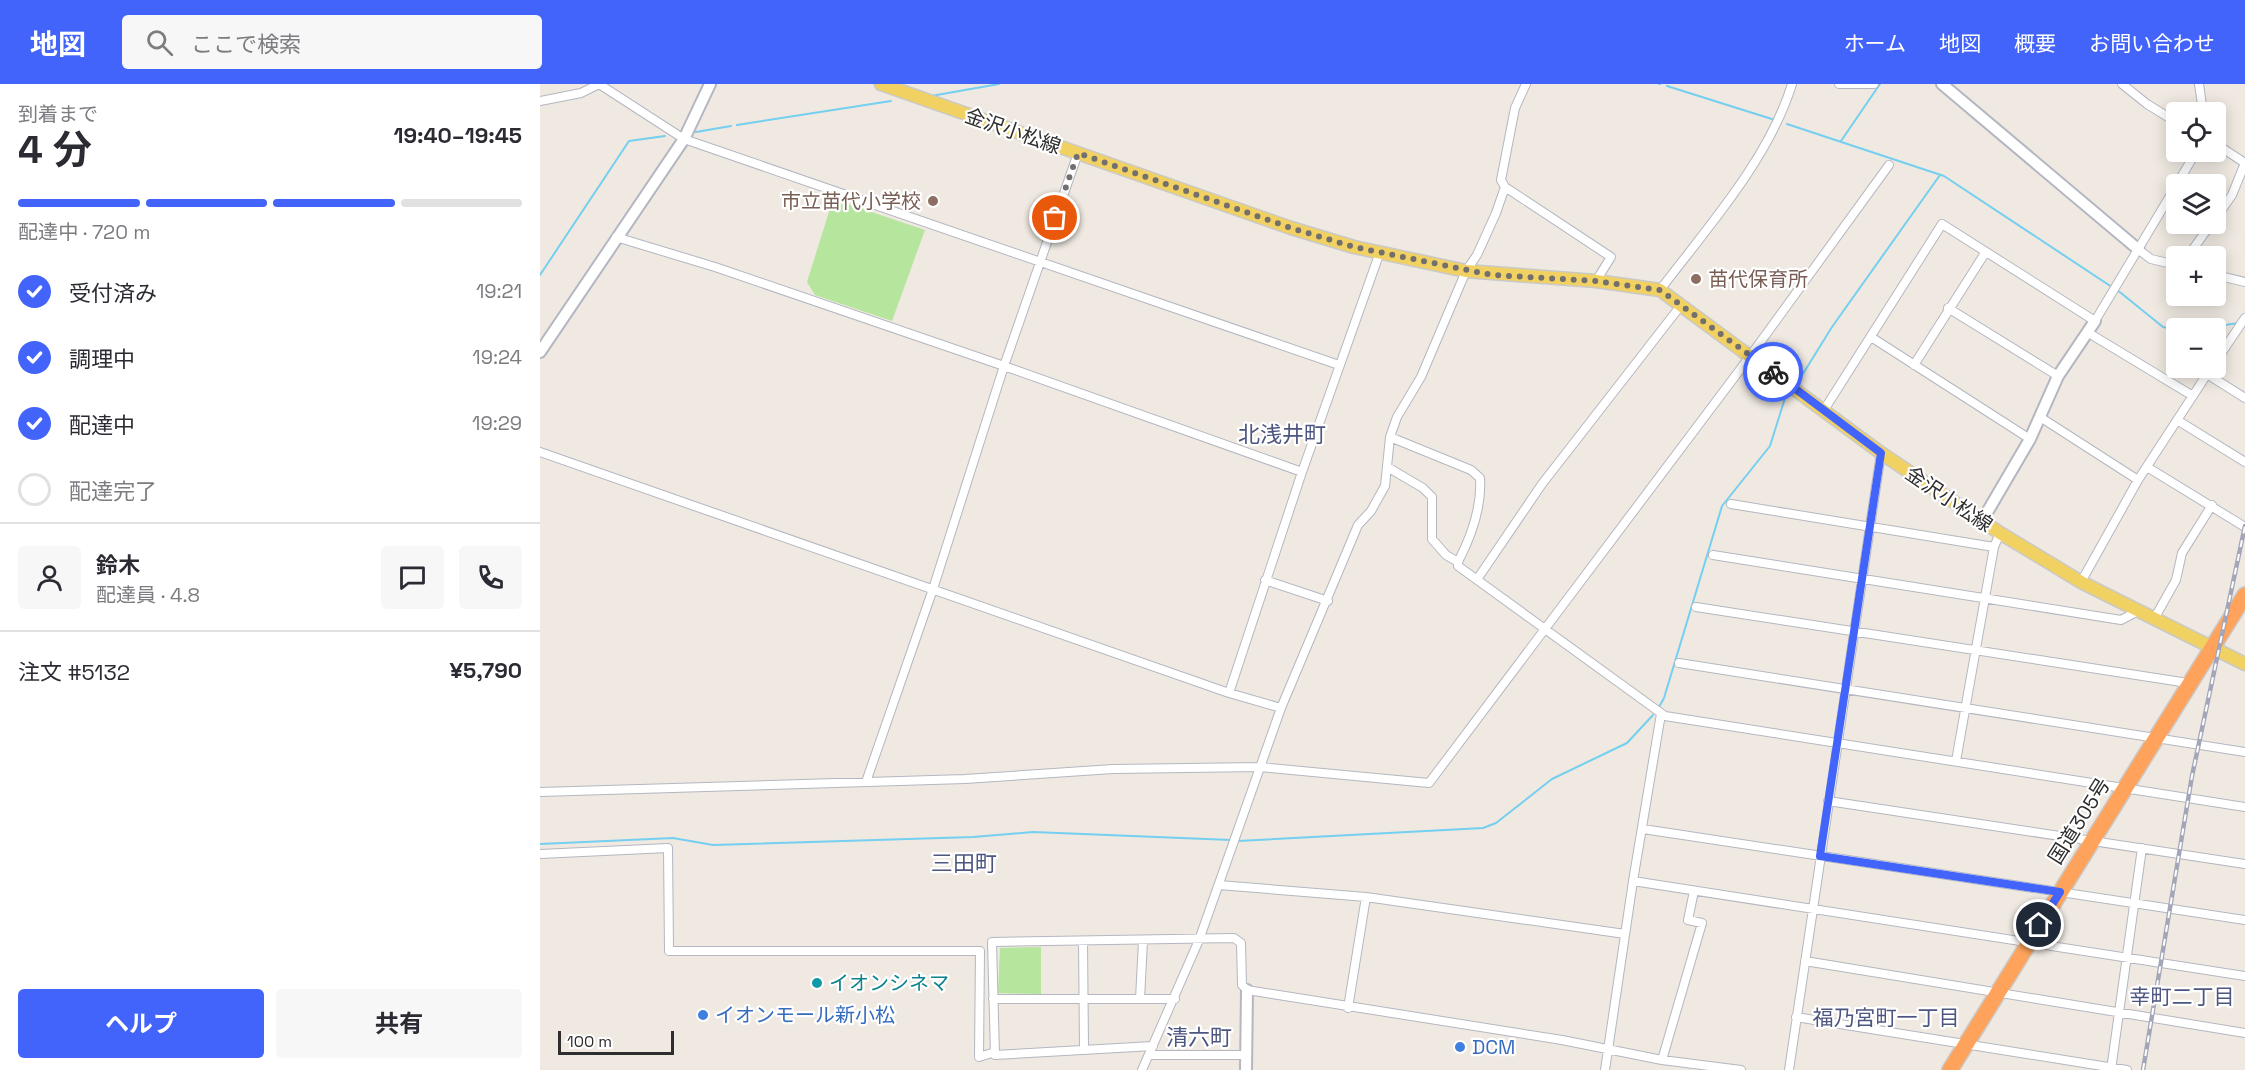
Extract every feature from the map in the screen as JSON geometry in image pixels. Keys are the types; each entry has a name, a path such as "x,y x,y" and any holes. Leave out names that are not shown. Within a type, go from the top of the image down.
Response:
{"highway":[{"name":"国道305号","path":"1950,1070 2125,788 2154,737 2245,595"}],"main road":[{"name":"金沢小松線","path":"881,84 1291,228 1380,252 1466,271 1596,281 1660,290 1881,453 2000,533 2080,582 2245,664"}],"street":[{"path":"540,101 581,93 599,84 684,139 1339,365"},
{"path":"540,352 684,139 710,84"},
{"path":"1526,84 1515,108 1501,180 1505,187 1611,258 1596,281"},
{"path":"1660,290 1725,204 1776,127 1792,84"},
{"path":"1839,84 1874,84"},
{"path":"2122,84 2166,116"},
{"path":"2199,84 2202,102"},
{"path":"1950,86 2139,250 2151,259 2166,263"},
{"path":"2226,151 2245,163 2226,204"},
{"path":"866,782 933,589 1004,366 1078,153"},
{"path":"540,792 965,779 1113,770 1260,767 1430,783 1751,355 1889,165"},
{"path":"1142,1070 1199,940 1281,708 1328,601 1358,525 1371,511 1385,486 1389,468 1390,437 1397,417 1421,377 1466,271 1477,255 1505,187"},
{"path":"1982,521 2030,439 2058,376 2095,321 2166,204"},
{"path":"1824,410 1942,224 2095,321"},
{"path":"616,237 715,267 1004,366 1302,472"},
{"path":"1229,693 1265,580 1380,252"},
{"path":"1914,364 1985,253"},
{"path":"2226,277 2245,282"},
{"path":"1478,578 1542,484 1682,304"},
{"path":"1948,308 2058,376"},
{"path":"2226,349 2241,330 2245,318"},
{"path":"2087,332 2193,396"},
{"path":"1871,337 2030,439"},
{"path":"2080,582 2138,480 2205,378"},
{"path":"2218,378 2245,398"},
{"path":"2040,417 2138,480"},
{"path":"2177,420 2245,462"},
{"path":"1390,437 1471,470 1480,478 1481,493 1477,510 1458,566 1546,627 1661,714 2245,807"},
{"path":"540,452 1229,693 1281,708"},
{"path":"1789,1070 1836,742 1881,453"},
{"path":"2147,467 2245,527"},
{"path":"1389,468 1423,488 1432,497 1432,539 1446,555 1458,562"},
{"path":"1731,504 1994,547"},
{"path":"2154,619 2176,580 2182,553 2211,505"},
{"path":"1956,761 1994,547 2000,533"},
{"path":"1713,555 2121,620 2138,611"},
{"path":"1265,580 1328,601"},
{"path":"1696,607 2188,683"},
{"path":"1679,663 1966,706 2245,752"},
{"path":"1605,1070 1661,714"},
{"path":"1828,801 2245,864"},
{"path":"1643,829 2245,920"},
{"path":"540,854 668,848 669,951 980,951 979,1057 995,1052"},
{"path":"2111,1069 2142,848"},
{"path":"1633,881 2245,976"},
{"path":"1219,885 1366,897 1625,934"},
{"path":"1662,1060 1702,923 1688,920 1694,891"},
{"path":"1348,1008 1366,897"},
{"path":"1153,1046 1084,1048 995,1055 992,942 1234,938 1241,944 1242,985 1247,990 1348,1008 1562,1040 1662,1060 1741,1070"},
{"path":"1083,941 1084,1048"},
{"path":"1140,999 1143,941"},
{"path":"1805,961 2245,1033"},
{"path":"1246,1070 1247,990"},
{"path":"993,999 1174,999"},
{"path":"1797,1017 2127,1070"},
{"path":"1149,1055 1246,1055"}],"green space":[{"path":"833,199 925,230 892,321 815,295 807,282"},
{"path":"1041,947 1041,994 998,993 1000,948"}],"waterway":[{"path":"931,96 999,84"},
{"path":"1841,141 1880,84"},
{"path":"1667,86 1775,120"},
{"path":"737,125 891,101"},
{"path":"1787,124 1944,176 2121,293 2166,328"},
{"path":"696,132 731,126"},
{"path":"540,275 629,141 665,136"},
{"path":"1796,385 1832,327 1940,175"},
{"path":"2226,325 2239,323"},
{"path":"1659,707 1664,698 1722,506 1770,446 1785,398 1790,392"},
{"path":"1238,841 1483,828 1496,823 1552,779 1627,743 1653,715"},
{"path":"540,844 673,838 713,845 973,837 1033,832 1231,840"}],"railway":[{"path":"2143,1070 2192,776 2245,526"}],"way so far":[{"path":"1055,218 1078,153 1291,228 1354,247 1492,275 1596,281 1660,290 1773,372"}],"place":[{"name":"市立苗代小学校","path":"933,201"},
{"name":"苗代保育所","path":"1696,279"},
{"name":"イオンシネマ","path":"817,983"},
{"name":"イオンモール新小松","path":"703,1015"},
{"name":"DCM","path":"1460,1047"}],"district":[{"name":"北浅井町","path":"1282,434"},
{"name":"三田町","path":"964,863"},
{"name":"幸町二丁目","path":"2182,997"},
{"name":"福乃宮町一丁目","path":"1886,1018"},
{"name":"清六町","path":"1199,1037"}],"route":[{"path":"1773,372 1881,453 1820,856 2060,892 2039,925"}]}
